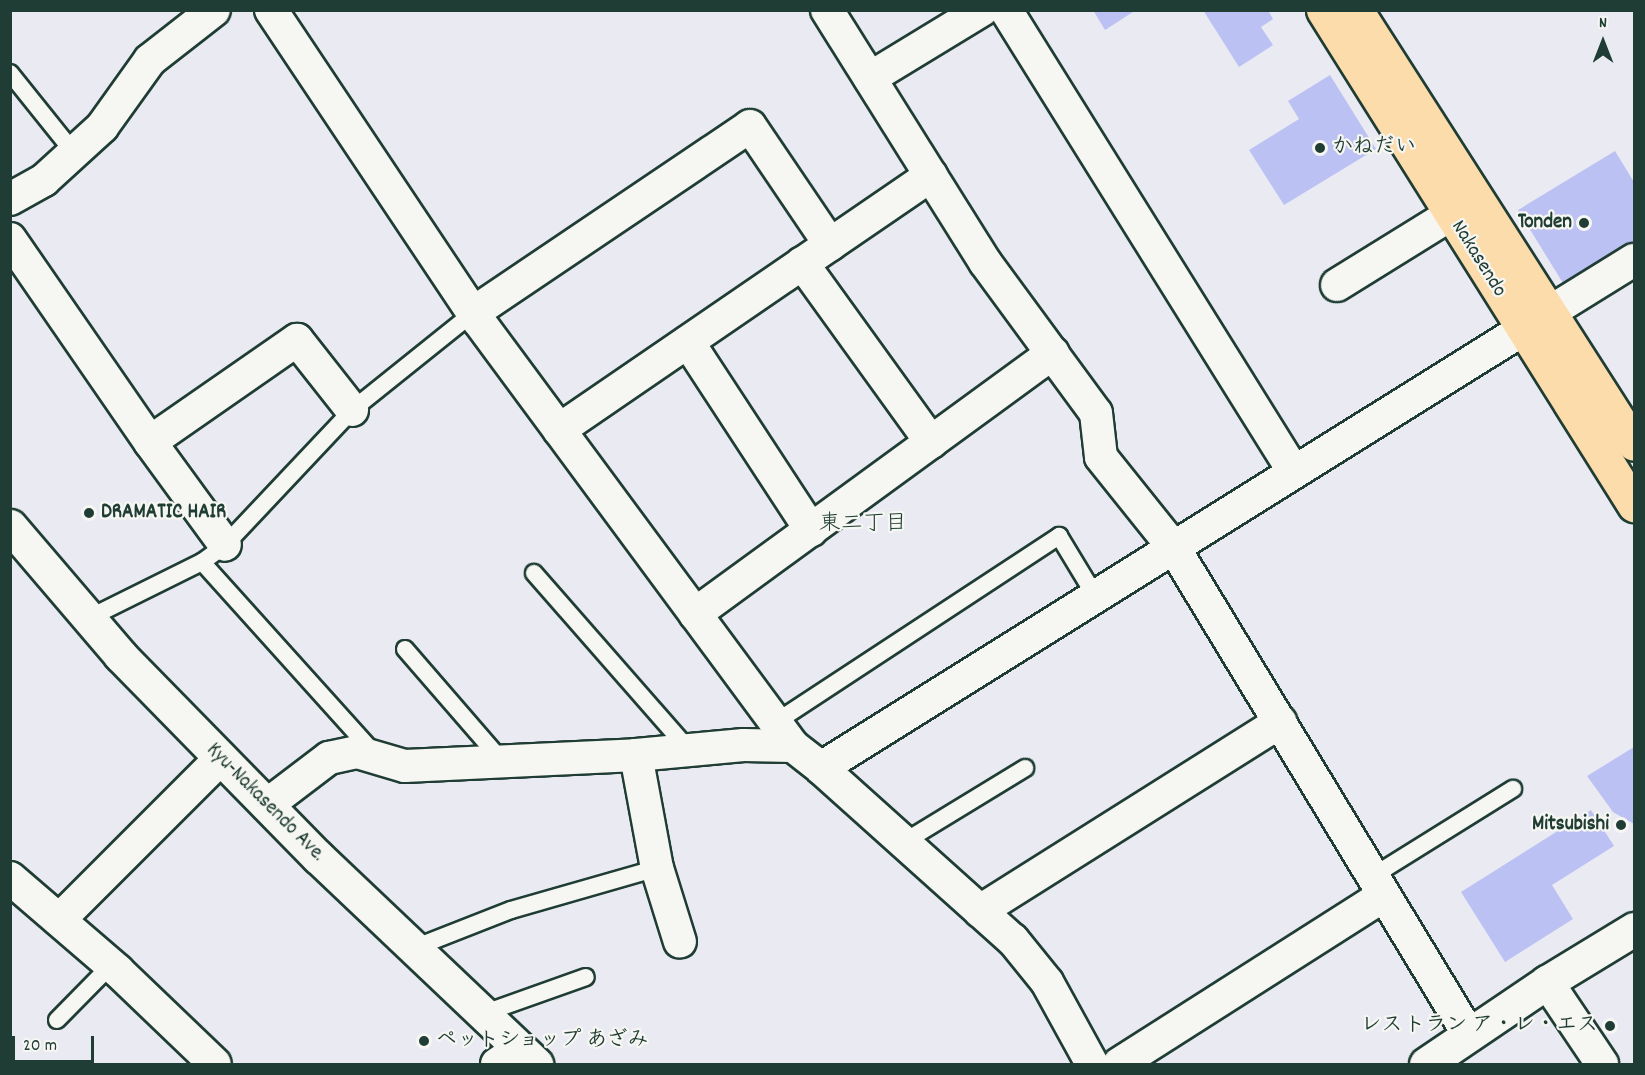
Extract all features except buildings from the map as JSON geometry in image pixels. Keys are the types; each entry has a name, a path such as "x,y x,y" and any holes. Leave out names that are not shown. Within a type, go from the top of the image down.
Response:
{"highway":[{"name":"Nakasendo","path":"1323,10 1522,330 1635,505"},
{"name":"Nakasendo","path":"1356,10 1635,444"}],"main road":[{"name":"Kyu-Nakasendo Ave.","path":"10,526 120,655 267,806 482,1014 518,1059"},
{"path":"1426,1065 1547,982 1635,930"}],"street":[{"path":"10,199 44,180 74,153 102,127 150,60 214,10"},
{"path":"272,10 473,313 784,734 1013,940 1047,982 1092,1065"},
{"path":"827,10 986,262 1096,412 1101,457 1174,548 1469,1035"},
{"path":"870,78 982,10"},
{"path":"1006,10 1294,472"},
{"path":"473,313 750,126 830,244"},
{"path":"559,430 931,175"},
{"path":"1337,285 1450,215"},
{"path":"10,239 150,442 214,554"},
{"path":"1550,312 1635,260"},
{"path":"802,263 931,442"},
{"path":"821,768 1522,330"},
{"path":"150,442 297,340 352,410"},
{"path":"688,342 811,530"},
{"path":"695,614 1053,354"},
{"path":"980,911 1280,722"},
{"path":"267,806 329,758 357,752 405,766 504,763 636,755 744,745 784,734"},
{"path":"636,755 657,868 680,942"},
{"path":"59,920 221,758"},
{"path":"10,878 111,965 214,1065"},
{"path":"1119,1065 1378,886"},
{"path":"1547,982 1602,1065"}],"lane":[{"path":"10,73 74,153"},
{"path":"89,618 214,554 352,410 473,313"},
{"path":"784,734 1059,536 1096,597"},
{"path":"214,554 377,757"},
{"path":"534,573 689,750"},
{"path":"405,649 504,763"},
{"path":"904,842 1025,768"},
{"path":"1378,886 1513,789"},
{"path":"414,948 511,910 657,868"},
{"path":"57,1020 111,965"},
{"path":"482,1014 586,977"}],"place":[{"name":"かねだい","path":"1320,148"},
{"name":"Tonden","path":"1584,223"},
{"name":"DRAMATIC HAIR","path":"89,513"},
{"name":"Mitsubishi","path":"1621,825"},
{"name":"レストラン ア・レ・エス","path":"1610,1026"},
{"name":"ペットショップ あざみ","path":"424,1041"}],"district":[{"name":"東二丁目","path":"863,525"}]}
